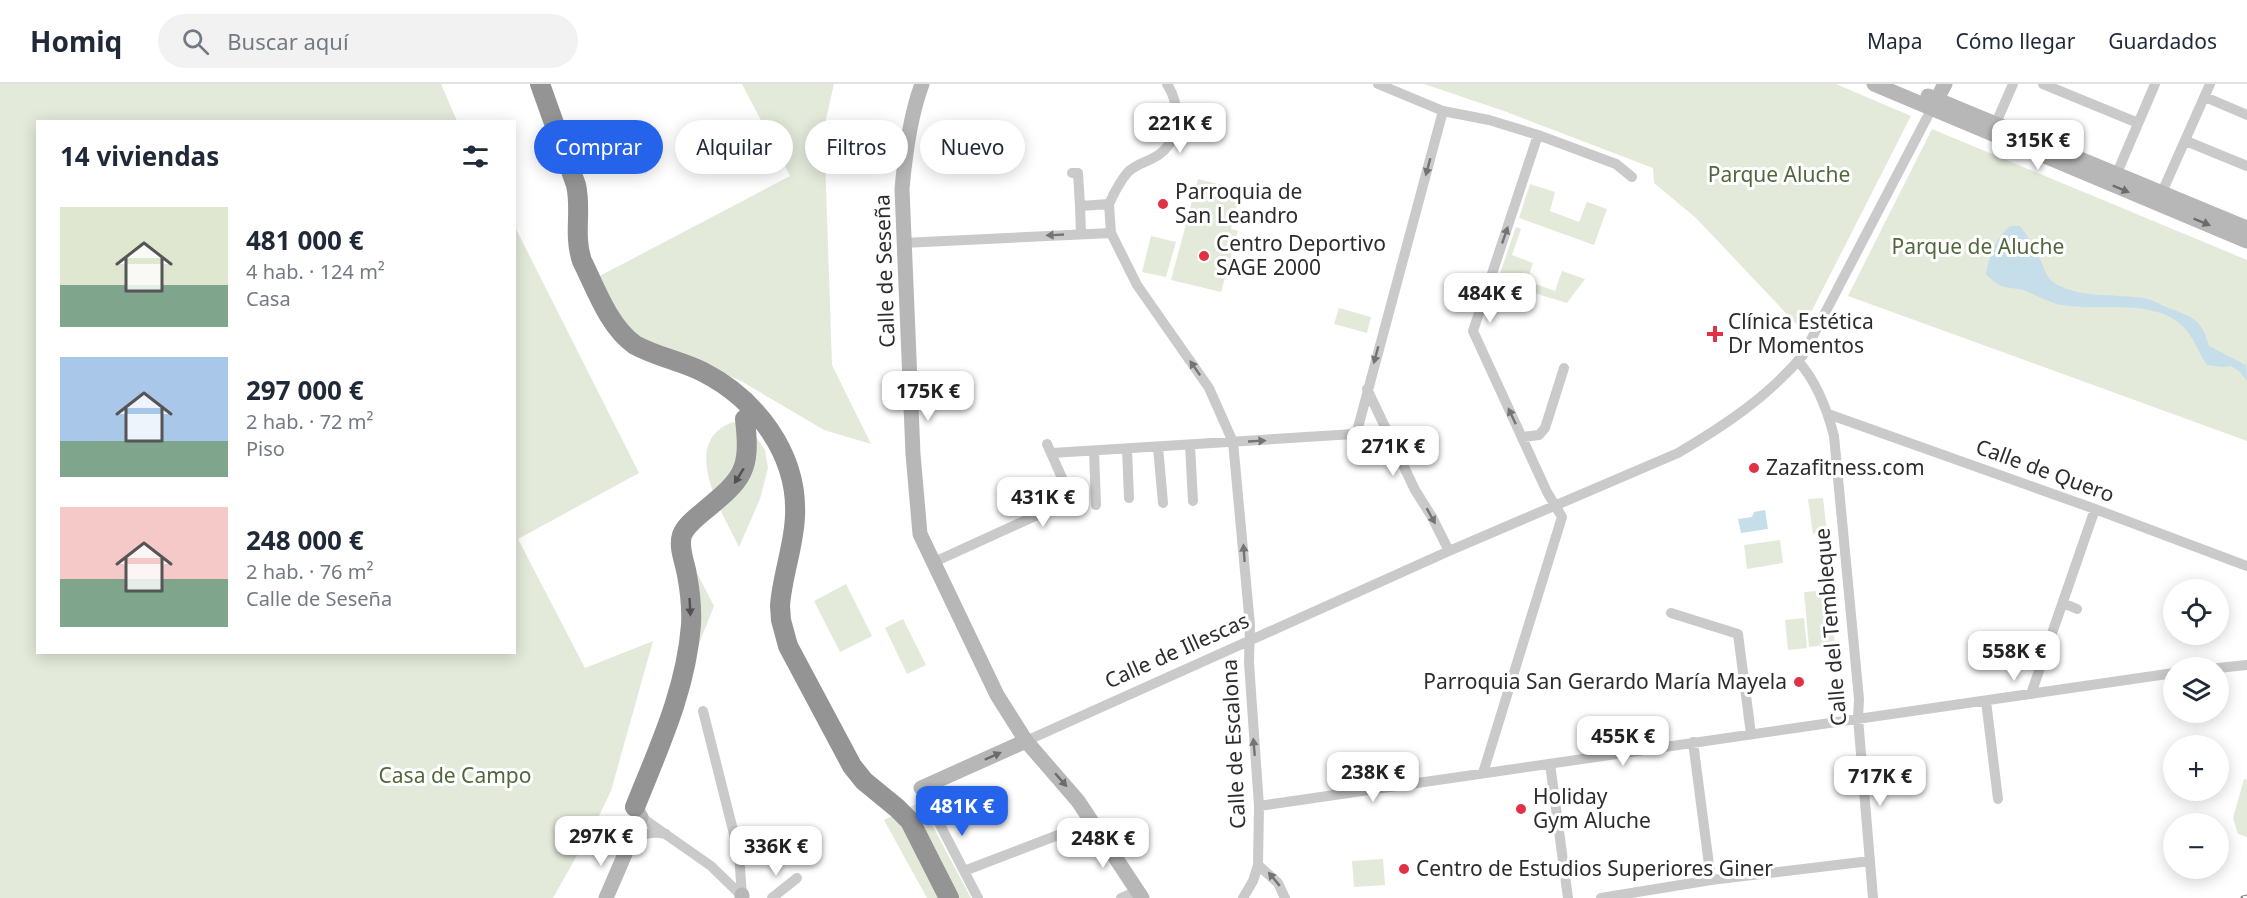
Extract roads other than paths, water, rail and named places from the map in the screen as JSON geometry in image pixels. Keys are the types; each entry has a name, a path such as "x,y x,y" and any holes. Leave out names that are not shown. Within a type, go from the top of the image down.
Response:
{"highway":[{"path":"528,84 567,197 569,249 573,262 611,333 631,355 683,375 717,394 745,419 771,456 783,501 782,523 771,591 772,622 778,644 854,785 900,827 935,898"},
{"path":"540,84 579,196 577,241 580,256 615,325 627,340 635,345 703,372 730,389 751,407 778,444 789,471 795,512 780,606 788,646 852,766 864,782 910,821 949,898"},
{"path":"638,812 684,676 691,607 681,550 682,535 693,520 739,479 745,469 748,446 745,419"}],"street":[{"name":"Calle de Seseña","path":"921,84 903,173 903,243 916,500 920,534 997,695 1026,741 1078,801 1139,895"},
{"path":"1080,206 1109,204 1116,189 1130,170 1163,152 1172,141 1176,127 1174,99 1167,84"},
{"path":"1378,84 1443,111 1489,120 1538,135 1616,164 1632,177"},
{"path":"1874,84 1996,123 2118,173 2159,198 2247,228"},
{"path":"1901,84 1935,104 2159,198 2247,241"},
{"name":"Calle de Illescas","path":"921,789 1449,551 1678,453 1705,437 1770,389 1798,361 1814,338 1945,84"},
{"path":"1996,123 2013,84"},
{"path":"2043,84 2138,123"},
{"path":"2118,173 2155,84"},
{"path":"2159,198 2210,84"},
{"path":"2205,97 2247,115"},
{"path":"1356,435 1443,111"},
{"path":"1483,773 1562,517 1473,331 1538,135"},
{"path":"2186,141 2247,166"},
{"path":"1072,173 1078,173 1081,234"},
{"name":"Calle de Escalona","path":"1109,204 1111,233 1137,285 1209,388 1233,442 1250,625 1251,701 1259,806 1258,864 1253,881 1243,898"},
{"path":"903,243 1111,233"},
{"name":"Calle del Tembleque","path":"1798,361 1808,371 1828,414 1835,447 1859,699 1858,718 1873,898"},
{"path":"1523,437 1539,435 1545,428 1564,368"},
{"path":"1367,389 1386,432 1449,551"},
{"name":"Calle de Quero","path":"1828,414 2247,566"},
{"path":"932,563 1066,502 1066,487 1049,449 1094,451 1386,432"},
{"path":"1190,445 1193,501"},
{"path":"1158,447 1163,503"},
{"path":"1127,449 1129,498"},
{"path":"1094,451 1096,505"},
{"path":"2031,694 2095,509"},
{"path":"2062,603 2077,609"},
{"path":"1671,612 1738,634 1751,734"},
{"path":"2229,667 2247,665"},
{"path":"1259,806 2163,675"},
{"path":"1986,702 1998,799"},
{"path":"703,711 739,854 743,897"},
{"path":"1693,742 1711,880"},
{"path":"1550,764 1568,898"},
{"path":"921,789 978,898"},
{"path":"606,898 628,845 638,812 711,866 743,897"},
{"path":"964,871 1092,822"},
{"path":"628,845 641,835 655,832 669,835"},
{"path":"1601,898 1711,880 1870,861"},
{"path":"1258,864 1278,883 1285,898"},
{"path":"772,898 797,878"},
{"path":"1121,898 1139,895"}],"water":[{"path":"2010,226 2020,226 2035,249 2046,273 2055,283 2070,290 2090,294 2145,299 2190,317 2203,330 2209,346 2246,365 2247,381 2231,366 2207,365 2188,333 2179,323 2167,316 2139,308 2062,305 1995,282 1986,274 1989,261 1997,242"},
{"path":"1765,510 1768,529 1741,533 1738,519 1752,517 1754,512"}],"railway":[{"path":"2243,898 2247,897"}],"place":[{"name":"Parroquia de San Leandro","path":"1163,204"},
{"name":"Centro Deportivo SAGE 2000","path":"1204,256"},
{"name":"Clínica Estética Dr Momentos","path":"1715,334"},
{"name":"Zazafitness.com","path":"1754,468"},
{"name":"Parroquia San Gerardo María Mayela","path":"1799,682"},
{"name":"Holiday Gym Aluche","path":"1521,809"},
{"name":"Centro de Estudios Superiores Giner","path":"1404,869"}],"park label":[{"name":"Parque Aluche","path":"1779,175"},
{"name":"Parque de Aluche","path":"1978,247"},
{"name":"Casa de Campo","path":"455,776"}]}
